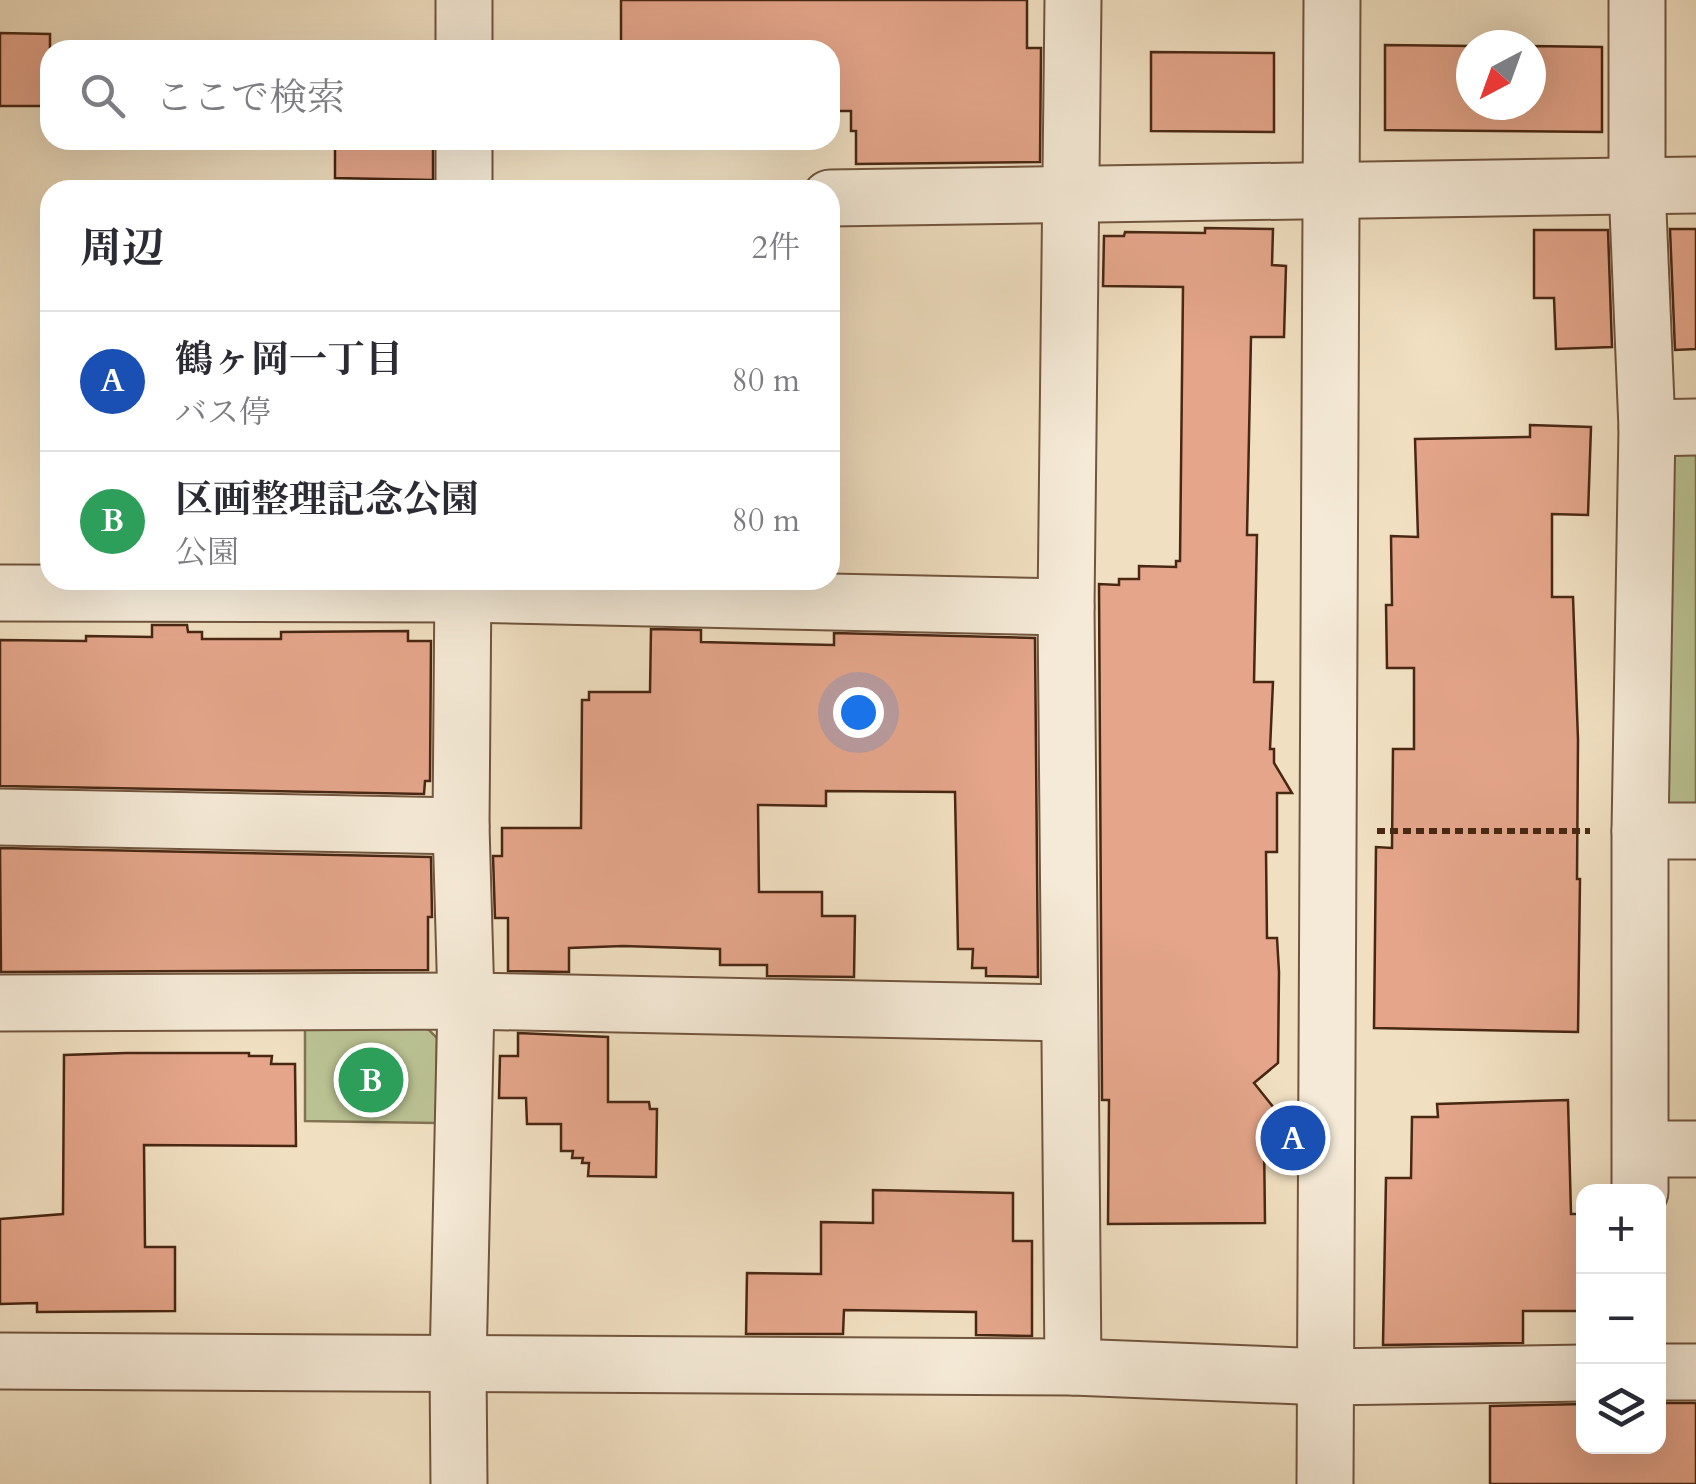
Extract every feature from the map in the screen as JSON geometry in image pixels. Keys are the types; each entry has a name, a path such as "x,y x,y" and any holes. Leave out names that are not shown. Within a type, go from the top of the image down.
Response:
{"street":[{"path":"464,0 464,40"},
{"path":"1073,0 1066,607 1073,1367"},
{"path":"1325,1484 1332,0"},
{"path":"1637,0 1638,186 1671,428 1640,831 1640,1170 1696,1149"},
{"path":"464,150 464,180"},
{"path":"840,198 1696,185"},
{"path":"0,593 231,590"},
{"path":"459,1484 466,1001 461,826 462,590"},
{"path":"553,590 1066,607"},
{"path":"0,817 461,826"},
{"path":"1640,831 1696,831"},
{"path":"0,1002 466,1001 1070,1013"},
{"path":"0,1361 1073,1367 1326,1377 1576,1373"},
{"path":"1666,1372 1696,1372"}],"path":[{"path":"1366,832 1640,831"}],"green space":[{"path":"1696,444 1696,819 1667,819 1664,457"},
{"path":"305,1025 424,1025 437,1038 436,1123 305,1121"}],"building":[{"path":"621,0 1027,0 1027,48 1041,48 1040,162 856,164 856,131 851,131 851,111 840,111 840,40 621,40"},
{"path":"0,33 50,34 50,40 40,40 40,106 0,106"},
{"path":"1385,45 1456,46 1456,120 1546,120 1546,46 1602,47 1602,132 1385,130"},
{"path":"1151,52 1274,53 1274,132 1151,131"},
{"path":"335,150 433,150 433,180 335,178"},
{"path":"1205,228 1273,229 1272,265 1286,266 1284,337 1251,337 1247,535 1257,535 1254,682 1273,682 1270,749 1274,749 1274,763 1292,793 1277,793 1277,852 1266,852 1267,938 1277,938 1279,972 1278,1063 1254,1083 1282,1118 1264,1138 1265,1223 1108,1224 1109,1100 1102,1100 1099,584 1119,585 1119,579 1139,579 1139,566 1176,567 1176,561 1180,561 1183,287 1103,286 1104,236 1124,236 1125,232 1205,233"},
{"path":"1670,229 1696,229 1696,349 1675,350"},
{"path":"1534,230 1608,230 1612,347 1556,349 1554,298 1534,298"},
{"path":"1530,425 1591,427 1588,515 1552,514 1552,597 1573,597 1580,879 1578,1032 1374,1028 1376,847 1392,848 1393,749 1414,749 1414,668 1387,668 1386,605 1392,605 1391,536 1418,537 1415,439 1530,437"},
{"path":"152,625 187,625 188,632 202,632 202,639 281,639 281,632 408,631 408,641 431,641 430,781 425,781 424,794 0,786 0,640 152,637"},
{"path":"651,629 701,630 701,642 834,645 834,633 1035,638 1038,977 986,976 986,968 972,968 973,949 958,949 955,792 826,791 826,806 758,805 759,892 822,892 822,916 855,916 854,977 767,976 767,965 720,965 720,949 623,946 569,948 569,972 508,971 508,918 495,918 493,856 502,856 502,828 581,828 582,700 589,700 589,692 650,692"},
{"path":"0,848 431,857 428,970 1,972"},
{"path":"518,1033 608,1037 608,1102 649,1102 650,1109 657,1109 656,1177 588,1176 589,1163 582,1163 583,1158 572,1158 573,1151 561,1151 561,1124 527,1124 526,1098 499,1098 500,1056 518,1056"},
{"path":"249,1053 272,1056 271,1064 295,1064 296,1146 144,1145 145,1247 175,1247 175,1311 37,1312 37,1303 0,1304 0,1219 63,1214 64,1055"},
{"path":"1568,1100 1571,1214 1576,1214 1576,1311 1523,1311 1523,1343 1383,1345 1386,1178 1411,1178 1412,1117 1438,1117 1437,1104"},
{"path":"873,1190 1013,1193 1013,1241 1032,1241 1032,1336 976,1335 976,1312 844,1310 843,1334 746,1334 747,1273 821,1274 821,1222 873,1223"},
{"path":"1666,1403 1696,1403 1696,1484 1490,1484 1490,1406 1576,1404 1576,1454 1666,1454"}],"place":[{"name":"区画整理記念公園","path":"371,1080"},
{"name":"鶴ヶ岡一丁目","path":"1293,1138"}]}
